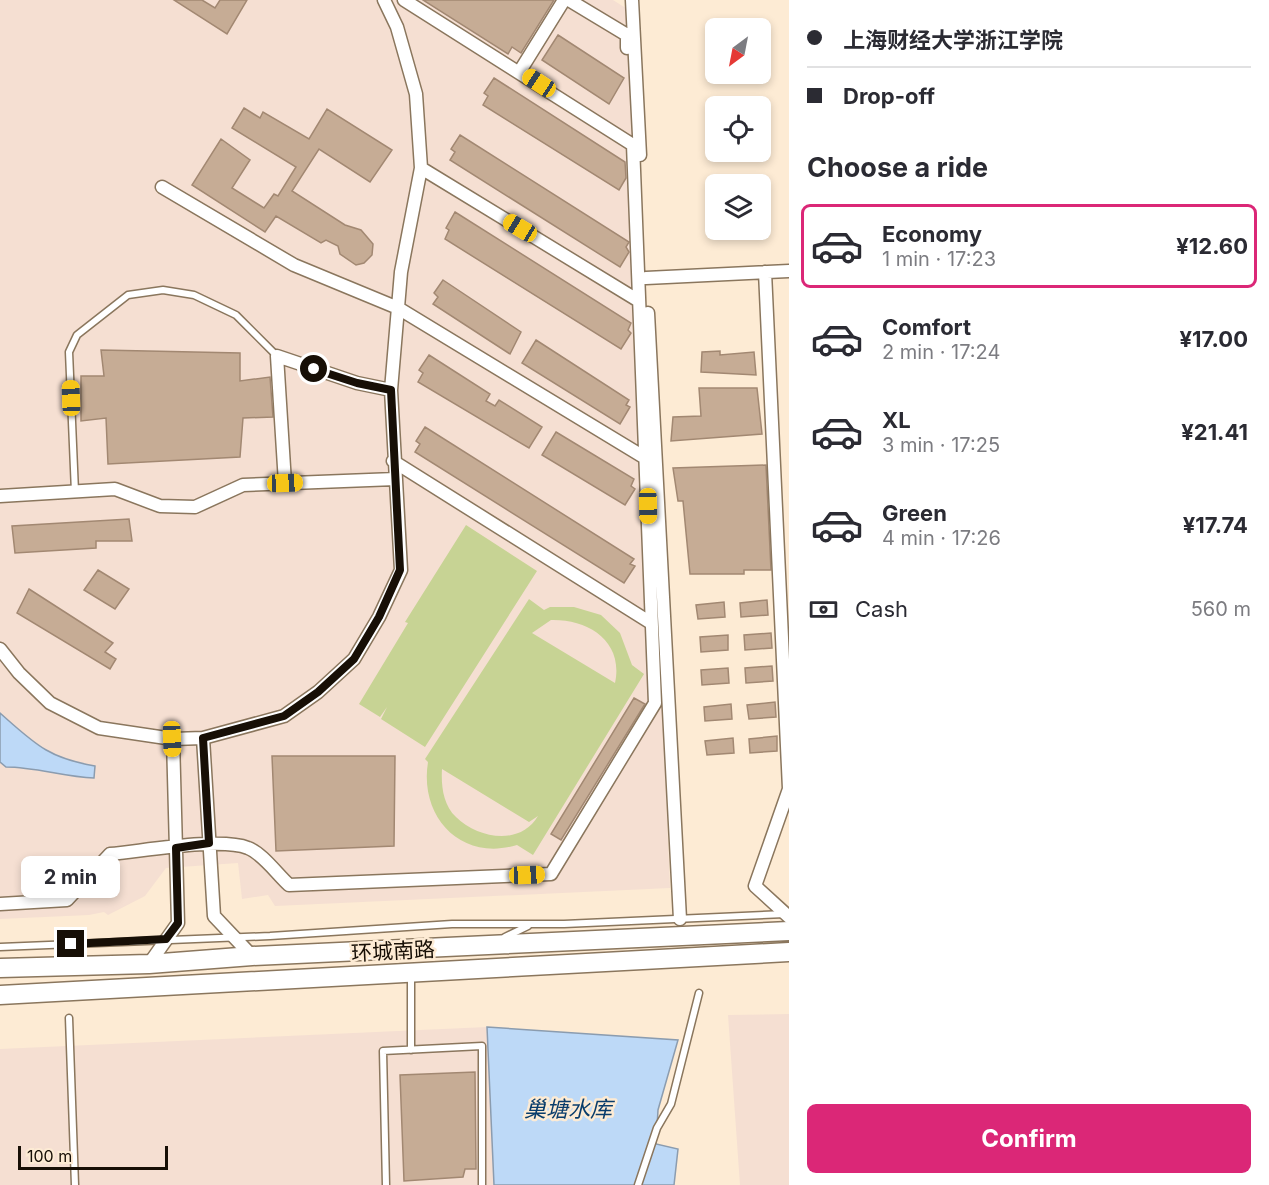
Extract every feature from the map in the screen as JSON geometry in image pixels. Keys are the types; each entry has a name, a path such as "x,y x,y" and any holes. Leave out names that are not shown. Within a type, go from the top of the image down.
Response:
{"main road":[{"name":"环城南路","path":"0,968 149,964 252,956 490,945 787,922"},
{"name":"环城南路","path":"0,995 786,952"}],"street":[{"path":"0,650 19,673 50,703 99,728 172,739 203,738 284,716 318,692 354,659 379,617 400,570 391,390 401,272 422,168 416,94 398,27 384,0"},
{"path":"404,0 520,71 633,145"},
{"path":"520,71 564,0"},
{"path":"0,903 67,900 111,854 209,843 233,844 250,848 289,885 551,874 655,703 647,459 627,35 569,0"},
{"path":"632,0 680,919"},
{"path":"422,168 639,300"},
{"path":"162,187 294,265 398,308 647,459"},
{"path":"646,278 789,271"},
{"path":"765,272 789,789 754,886 787,922"},
{"path":"285,483 278,356 357,383 391,390"},
{"path":"393,461 651,623"},
{"path":"0,496 115,489 160,506 195,507 243,485 395,479"},
{"path":"203,738 214,915 252,956"},
{"path":"149,964 178,923 172,739"}],"lane":[{"path":"75,492 69,352 77,335 128,296 163,290 194,295 236,315 278,356"},
{"path":"0,947 234,937 452,924 680,919 787,922 786,952"},
{"path":"490,945 531,924"},
{"path":"411,973 411,1050"},
{"path":"638,1185 657,1128 671,1104 699,993"},
{"path":"69,1018 75,1185"},
{"path":"386,1185 382,1051 482,1046 482,1185"}],"shaded area":[{"path":"0,0 613,0 632,12 670,888 275,906 268,895 242,899 238,863 166,868 145,896 108,915 104,912 89,915 0,919"},
{"path":"789,1014 789,1185 740,1185 728,1015"},
{"path":"487,1027 494,1185 0,1185 0,1049"}],"green space":[{"path":"466,525 537,571 425,747 381,719 387,707 380,717 359,704 408,623 405,622"},
{"path":"529,599 544,610 550,607 574,607 601,615 620,633 632,665 644,674 533,855 517,845 497,849 478,847 462,841 448,831 437,817 430,801 427,782 428,762 425,759","holes":["551,620 578,624 600,635 614,655 615,683 532,633","442,769 529,822 538,816 530,826 510,835 487,834 465,825 448,807 443,788"]}],"water":[{"path":"0,713 43,748 65,759 95,766 94,778 6,767 0,762"},
{"name":"巢塘水库","path":"487,1027 678,1040 658,1110 656,1144 678,1149 674,1185 494,1185"}],"building":[{"path":"174,0 202,0 215,8 220,0 247,0 227,34"},
{"path":"423,0 554,0 521,53 512,47 508,54"},
{"path":"558,35 624,78 609,104 542,60"},
{"path":"494,78 625,162 626,178 619,190 483,105 488,96 484,93"},
{"path":"244,108 260,118 263,112 309,139 327,109 392,150 370,182 319,149 292,191 345,225 361,230 373,244 372,255 364,263 356,265 340,254 338,246 326,240 321,243 276,216 265,232 192,185 221,139 250,160 232,188 264,208 274,194 278,196 296,167 232,128"},
{"path":"460,135 629,242 626,247 629,252 620,267 450,160 455,152 451,149"},
{"path":"455,212 631,323 628,330 631,333 621,349 445,239 449,230 446,228"},
{"path":"443,280 521,332 510,354 433,304 438,297 434,293"},
{"path":"536,340 629,400 626,405 630,407 620,424 522,363"},
{"path":"101,350 240,353 240,381 270,377 273,417 243,418 240,457 108,464 106,418 81,421 81,376 104,376"},
{"path":"720,351 720,355 754,352 756,375 701,372 702,352"},
{"path":"429,355 490,394 486,401 495,406 499,400 542,427 529,448 418,382 423,373 419,370"},
{"path":"699,388 757,388 762,434 671,441 673,417 701,416"},
{"path":"425,427 634,559 630,564 635,566 624,583 415,452 420,444 416,441"},
{"path":"556,432 634,479 631,486 635,489 625,505 542,455"},
{"path":"766,465 771,570 744,570 744,574 690,574 683,501 678,501 673,468"},
{"path":"129,519 132,541 96,541 96,548 15,553 12,526"},
{"path":"98,570 129,589 115,609 84,590"},
{"path":"29,589 113,643 105,652 116,659 110,669 17,613"},
{"path":"767,600 768,615 741,617 740,603"},
{"path":"724,602 725,617 698,619 696,605"},
{"path":"771,633 772,648 745,650 744,635"},
{"path":"728,635 728,650 701,652 700,637"},
{"path":"772,666 773,681 746,683 745,668"},
{"path":"728,668 729,683 702,685 701,670"},
{"path":"634,698 645,704 561,840 551,834"},
{"path":"775,702 776,717 749,719 747,705"},
{"path":"731,704 732,719 705,721 704,707"},
{"path":"777,736 777,751 750,753 749,739"},
{"path":"733,738 734,753 707,755 705,741"},
{"path":"272,756 395,756 394,846 276,851"},
{"path":"475,1072 476,1169 465,1169 463,1177 404,1181 400,1075"}],"route":[{"path":"71,944 166,939 178,923 176,848 209,843 203,738 284,716 318,692 354,659 379,617 400,570 392,447 391,390 357,383 314,369"}]}
